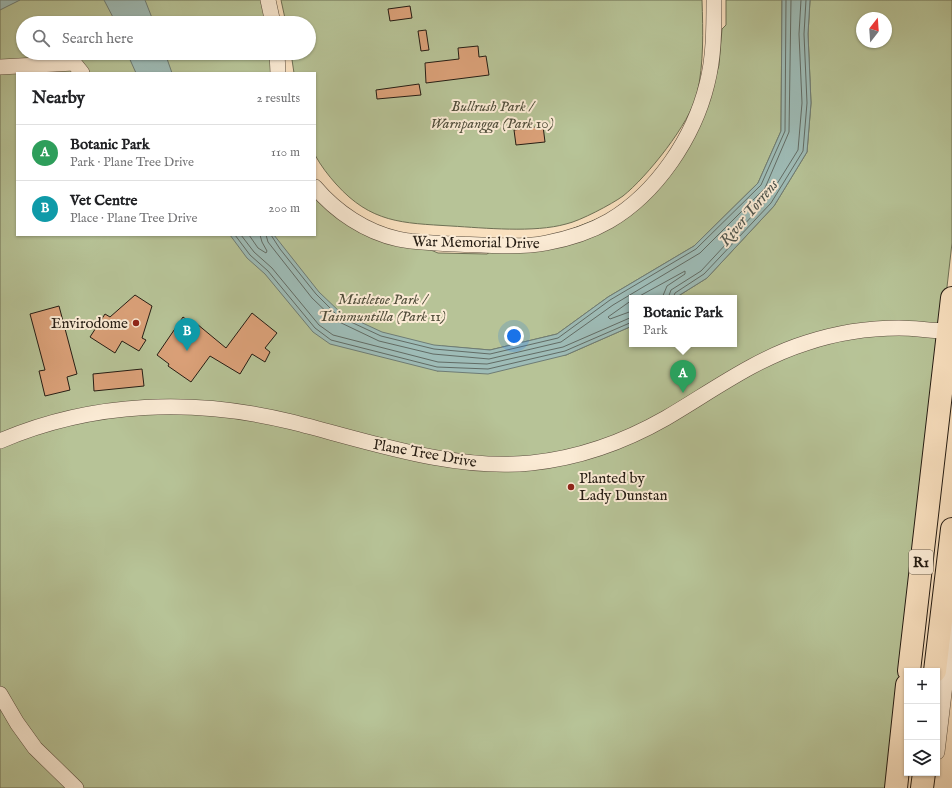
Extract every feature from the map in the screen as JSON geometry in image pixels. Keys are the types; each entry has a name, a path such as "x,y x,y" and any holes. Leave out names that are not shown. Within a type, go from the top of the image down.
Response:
{"highway":[{"name":"R1","path":"909,668 952,298"},
{"name":"R1","path":"944,673 952,528"},
{"path":"921,563 952,528"},
{"path":"897,788 905,704"},
{"path":"922,788 924,776"}],"street":[{"path":"268,0 272,16"},
{"name":"War Memorial Drive","path":"316,188 328,202 358,223 398,239 419,242 462,244 544,244 568,238 609,221 640,197 660,177 690,129 708,83 714,38 714,0"},
{"path":"277,60 278,72"},
{"path":"0,67 74,63 81,72"},
{"name":"Plane Tree Drive","path":"0,441 51,423 87,414 136,407 188,406 241,411 290,422 383,447 461,462 528,464 569,458 615,444 663,420 760,362 804,343 865,330 898,328 948,331"},
{"path":"938,740 944,673 952,629"},
{"path":"0,694 17,723 35,748 76,788"},
{"path":"933,788 935,776"}],"green space":[{"name":"Mistletoe Park / Tainmuntilla (Park 11)","path":"0,0 264,0 267,16 16,16 16,60 273,60 274,72 16,72 16,236 316,236 316,196 325,206 438,253 487,254 493,250 522,249 642,201 713,86 719,65 722,29 726,25 726,0 782,0 781,131 758,183 694,246 608,297 557,334 490,350 442,346 437,371 566,355 629,327 629,347 737,347 737,295 680,295 707,278 774,206 807,152 811,103 808,34 810,0 952,0 952,243 890,788 0,788"},
{"name":"Bullrush Park / Warnpangga (Park 10)","path":"281,0 702,0 702,59 697,94 686,120 677,134 644,176 623,196 604,208 587,216 553,227 525,229 479,228 402,222 375,214 362,207 336,184 322,167 316,157 316,72 294,72 292,60 316,60 316,16 284,16"}],"water":[{"path":"0,0 20,0 0,10"},
{"path":"104,0 145,0 151,16 112,16"},
{"name":"River Torrens","path":"782,0 810,0 808,34 811,103 807,152 774,206 707,278 680,295 629,295 629,327 566,355 488,374 437,371 330,344 313,332 265,274 247,258 231,236 275,236 319,292 341,313 382,332 434,345 490,350 557,334 608,297 694,246 758,183 781,131"},
{"path":"130,60 167,60 172,72 136,72"}],"building":[{"path":"410,6 412,18 390,21 388,9"},
{"path":"426,30 429,50 421,51 418,31"},
{"path":"478,46 479,57 486,56 489,75 426,83 425,63 459,59 458,48"},
{"path":"419,84 421,95 377,99 376,90"},
{"path":"543,126 545,142 516,145 514,130"},
{"path":"135,295 152,306 142,338 146,340 139,351 122,341 115,353 90,337 105,314 110,317"},
{"path":"59,306 77,374 67,377 70,390 45,396 39,371 45,370 30,314"},
{"path":"252,313 277,333 265,348 270,352 265,362 252,354 240,374 210,356 191,382 168,366 169,364 157,355 183,317 195,326 197,324 226,348"},
{"path":"142,369 144,386 94,391 93,374"}],"place":[{"name":"Envirodome","path":"136,323"},
{"name":"Vet Centre","path":"187,351"},
{"name":"Botanic Park","path":"683,393"},
{"name":"Planted by Lady Dunstan","path":"571,487"}]}
